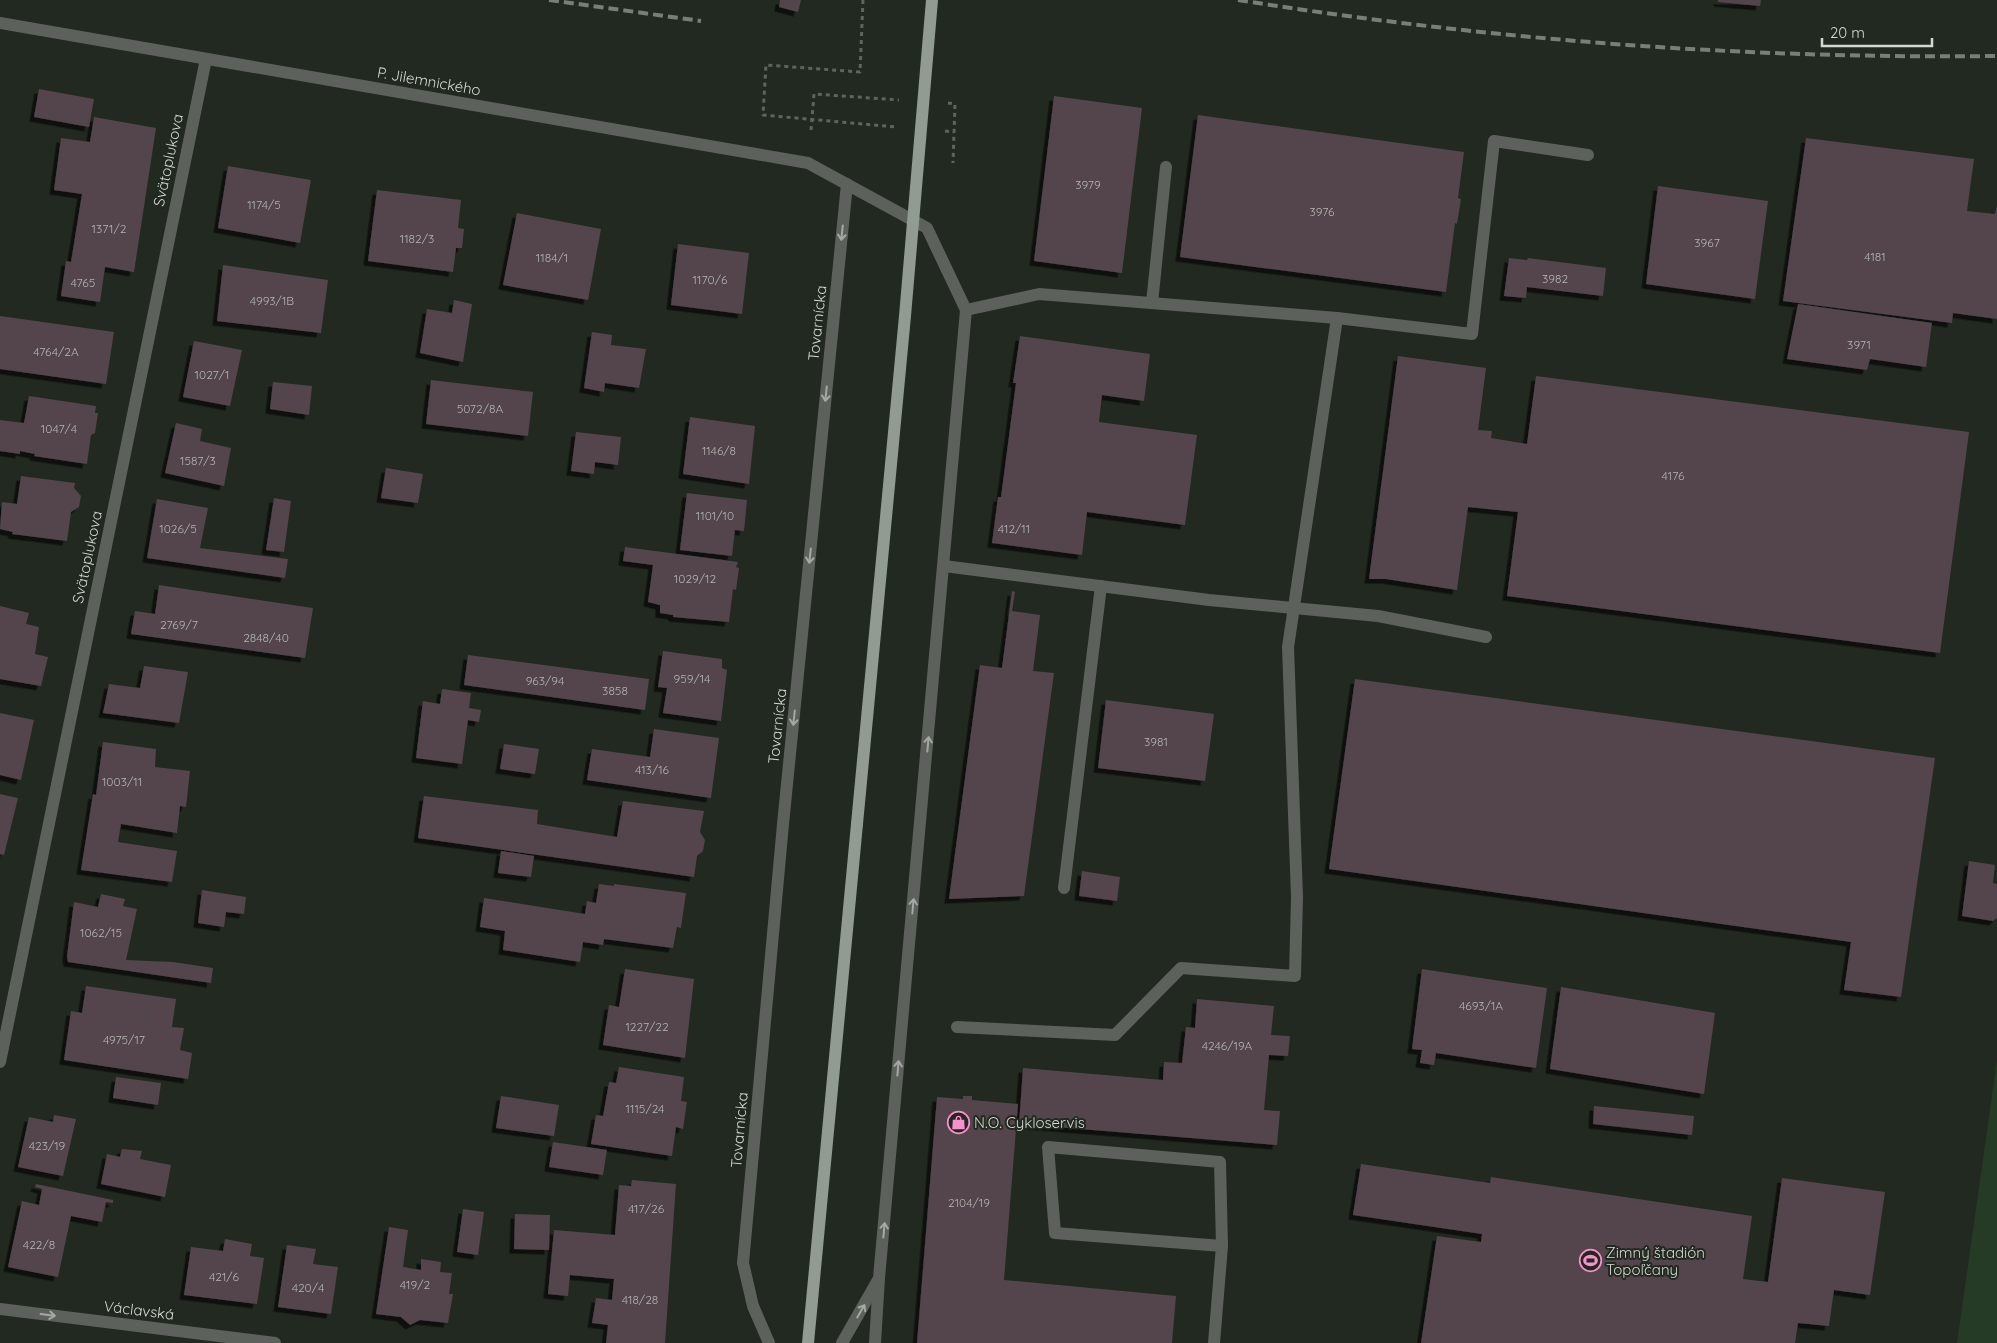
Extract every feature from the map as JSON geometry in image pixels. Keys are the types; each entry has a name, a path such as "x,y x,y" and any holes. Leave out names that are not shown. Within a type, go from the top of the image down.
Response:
{"main road":[{"path":"808,1343 905,316 932,0"}],"street":[{"name":"P. Jilemnického","path":"0,23 808,164 847,184"},
{"name":"Svätoplukova","path":"0,1062 206,59"},
{"path":"966,310 1039,294 1338,318 1472,334 1494,141 1588,155"},
{"path":"1152,303 1166,167"},
{"path":"847,184 927,228 966,310 879,1278 875,1343"},
{"name":"Tovarnícka","path":"769,1343 753,1306 744,1264 783,824 847,184"},
{"path":"957,1027 1114,1035 1181,968 1295,976 1297,897 1288,647 1338,318"},
{"path":"944,566 1209,600 1378,616 1486,637"},
{"path":"1064,888 1101,586"},
{"path":"1214,1343 1222,1246 1220,1162 1048,1147 1055,1233 1222,1246"},
{"path":"842,1343 879,1278"},
{"name":"Václavská","path":"0,1309 275,1343"}],"path":[{"path":"864,0 860,72 766,65 763,115 896,127"},
{"path":"811,130 814,94 908,100"},
{"path":"945,103 955,104 953,163"},
{"path":"944,131 954,132"}],"green space":[{"path":"1997,1060 1997,1343 1957,1343"}],"building":[{"path":"780,0 801,0 798,12 779,7"},
{"path":"1718,0 1761,0 1760,6 1718,2"},
{"path":"39,89 94,99 89,127 34,117"},
{"path":"1054,96 1142,108 1122,273 1034,261"},
{"path":"1198,115 1464,152 1458,198 1461,199 1457,224 1455,223 1446,292 1180,257"},
{"path":"94,117 156,128 134,272 105,267 100,302 61,296 66,261 71,262 82,194 54,190 61,138 90,142"},
{"path":"1806,138 1974,159 1967,211 1995,214 1997,205 1997,319 1953,313 1952,323 1783,301"},
{"path":"228,166 311,180 300,243 218,228"},
{"path":"1658,186 1768,201 1755,299 1646,284"},
{"path":"377,190 461,200 458,228 464,229 462,248 456,248 453,272 368,261"},
{"path":"517,213 601,229 588,300 503,285"},
{"path":"678,244 749,253 742,314 671,305"},
{"path":"1509,258 1527,260 1528,258 1606,268 1603,296 1527,287 1526,298 1504,296"},
{"path":"223,265 328,280 321,333 217,321"},
{"path":"454,300 472,304 463,362 420,353 427,309 452,313"},
{"path":"1798,304 1932,323 1926,367 1870,359 1867,370 1787,359"},
{"path":"0,316 114,332 106,384 0,369"},
{"path":"592,332 612,335 611,345 646,349 639,388 605,383 604,392 584,388"},
{"path":"1020,336 1150,354 1144,401 1102,395 1099,422 1197,435 1185,525 1087,512 1082,555 992,543 998,497 1001,497 1016,383 1013,383"},
{"path":"194,341 242,350 230,406 183,397"},
{"path":"1398,356 1486,368 1478,430 1492,431 1491,438 1527,444 1536,376 1969,432 1940,653 1507,596 1518,512 1468,507 1457,590 1386,579 1369,579"},
{"path":"431,380 533,392 528,436 426,424"},
{"path":"273,382 312,386 309,415 270,409"},
{"path":"29,396 96,406 95,413 98,413 95,433 91,435 87,464 34,456 35,454 20,451 20,454 0,451 0,420 24,423"},
{"path":"690,417 755,426 749,484 683,474"},
{"path":"176,423 202,429 200,441 231,448 224,486 165,473"},
{"path":"576,432 621,437 618,465 595,462 594,474 571,471"},
{"path":"386,468 423,474 418,503 381,498"},
{"path":"21,476 75,483 74,488 81,496 79,507 71,512 67,541 12,534 13,532 0,529 2,502 17,504"},
{"path":"687,493 747,500 744,531 735,530 732,556 680,550"},
{"path":"274,498 291,501 284,552 266,550"},
{"path":"157,499 208,508 200,548 288,559 285,578 147,558"},
{"path":"625,547 738,562 736,567 739,568 736,590 733,589 729,622 673,617 673,615 660,613 660,605 648,602 653,565 623,561"},
{"path":"159,585 313,608 305,658 131,634 135,611 155,614"},
{"path":"1012,591 1015,592 1012,611 1040,615 1033,671 1054,673 1024,896 949,899 980,665 1002,668"},
{"path":"0,606 29,613 26,624 39,627 35,654 48,657 41,686 0,679"},
{"path":"663,651 722,659 722,668 727,670 721,721 663,713 667,688 658,687"},
{"path":"468,655 649,679 645,710 464,685"},
{"path":"144,666 188,672 179,723 103,713 109,684 140,688"},
{"path":"1355,679 1935,758 1901,997 1844,990 1851,942 1329,869"},
{"path":"442,689 471,693 469,708 481,710 479,722 468,720 462,764 416,758 423,701 440,704"},
{"path":"1106,700 1214,714 1205,781 1098,768"},
{"path":"0,713 34,720 21,780 0,775"},
{"path":"654,729 719,738 711,798 587,780 592,749 650,757"},
{"path":"103,742 156,749 155,767 190,771 186,807 180,806 177,833 121,824 118,842 177,851 172,882 81,870 93,794 96,795"},
{"path":"504,744 539,749 535,774 500,769"},
{"path":"0,794 18,798 4,855 0,854"},
{"path":"424,796 538,810 537,824 617,837 623,801 704,811 700,832 705,840 703,851 697,856 694,877 418,838"},
{"path":"501,851 534,856 531,877 498,873"},
{"path":"1969,861 1995,865 1993,883 1997,884 1997,918 1993,921 1962,916"},
{"path":"1082,871 1120,877 1117,901 1079,896"},
{"path":"599,884 614,886 614,884 686,893 681,928 677,927 673,948 604,939 603,945 583,942 580,962 503,950 505,931 480,927 484,898 585,914 587,901 596,903"},
{"path":"202,890 246,897 244,914 226,912 224,927 198,923"},
{"path":"101,894 125,899 123,906 137,909 126,960 173,962 213,968 211,983 68,962 67,956 74,902 98,907"},
{"path":"625,969 694,979 685,1058 603,1045 609,1005 619,1007"},
{"path":"1422,969 1547,988 1536,1068 1436,1053 1434,1065 1420,1063 1422,1050 1412,1049"},
{"path":"86,986 176,999 172,1027 184,1028 180,1050 192,1053 188,1079 64,1060 71,1011 82,1013"},
{"path":"1561,987 1715,1013 1704,1094 1550,1069"},
{"path":"1197,999 1274,1006 1271,1035 1290,1036 1288,1056 1269,1055 1264,1110 1280,1111 1277,1145 1019,1124 1023,1068 1163,1080 1164,1062 1182,1063 1186,1027 1195,1028"},
{"path":"619,1067 684,1077 681,1101 687,1102 683,1129 676,1127 672,1156 591,1144 596,1115 603,1116 609,1082 616,1083"},
{"path":"116,1077 161,1083 158,1105 113,1098"},
{"path":"501,1096 559,1105 554,1136 496,1128"},
{"path":"963,1096 972,1096 972,1100 1018,1104 1004,1280 1176,1296 1172,1343 917,1343 937,1097 963,1099"},
{"path":"1594,1106 1694,1116 1692,1135 1593,1124"},
{"path":"54,1115 76,1119 63,1176 18,1167 29,1117 53,1122"},
{"path":"553,1142 607,1150 603,1175 549,1167"},
{"path":"122,1149 142,1151 140,1159 171,1165 165,1197 101,1184 107,1154 120,1157"},
{"name":"Zimný štadión Topoľčany","path":"1361,1164 1490,1183 1491,1177 1752,1216 1743,1279 1768,1282 1782,1178 1885,1192 1870,1295 1834,1290 1829,1326 1798,1323 1795,1343 1421,1343 1437,1236 1481,1242 1482,1234 1353,1215"},
{"path":"632,1180 676,1184 665,1343 606,1343 608,1325 592,1323 596,1298 612,1300 614,1279 570,1275 568,1296 548,1294 554,1230 615,1235 619,1185 631,1186"},
{"path":"36,1184 113,1200 113,1203 106,1202 102,1222 71,1216 58,1277 8,1267 22,1201 39,1205 42,1189 35,1187"},
{"path":"463,1209 484,1212 478,1255 457,1252"},
{"path":"515,1214 550,1215 549,1250 514,1249"},
{"path":"389,1227 408,1230 403,1267 421,1270 421,1259 441,1262 440,1272 452,1273 449,1294 453,1294 448,1323 420,1320 410,1325 401,1317 376,1314"},
{"path":"225,1239 252,1244 250,1256 264,1258 257,1304 184,1295 191,1247 223,1251"},
{"path":"287,1245 316,1249 313,1264 338,1267 331,1314 278,1307"}],"railway":[{"path":"549,0 701,21"},
{"path":"1238,0 1428,26 1616,44 1806,54 1997,56"}],"place":[{"name":"N.O. Cykloservis","path":"958,1122"},
{"name":"Zimný štadión Topoľčany","path":"1590,1261"}]}
